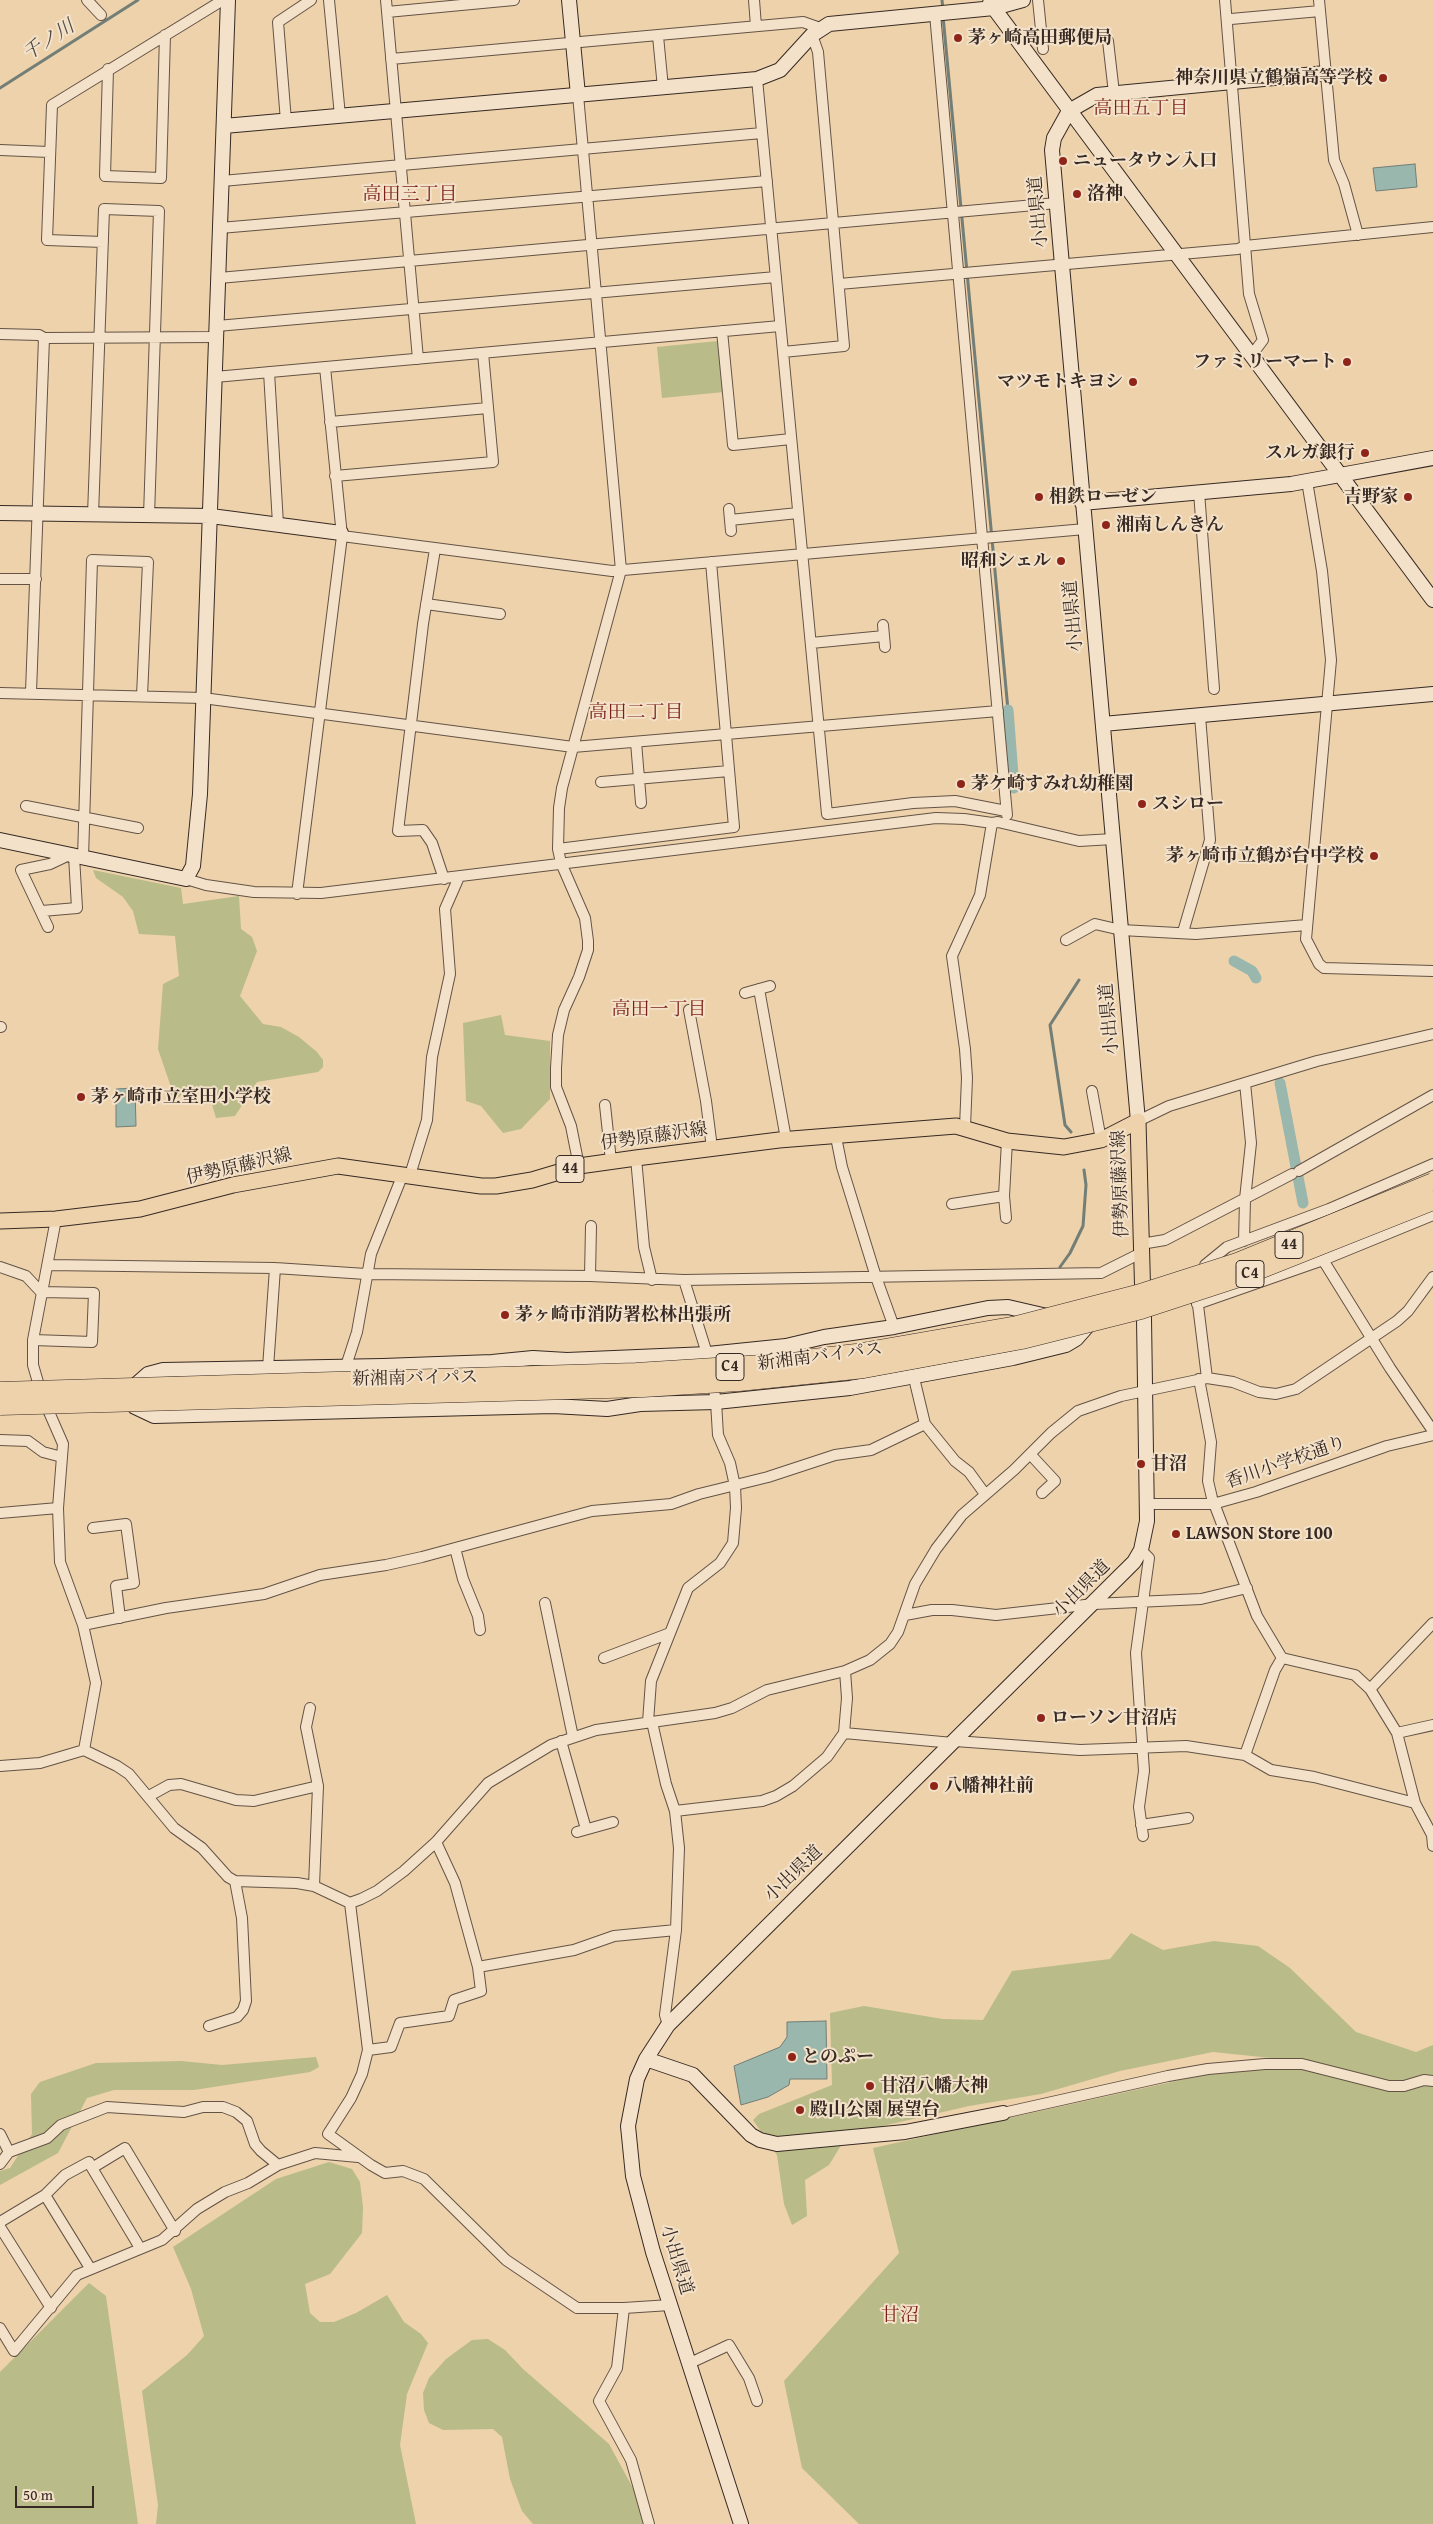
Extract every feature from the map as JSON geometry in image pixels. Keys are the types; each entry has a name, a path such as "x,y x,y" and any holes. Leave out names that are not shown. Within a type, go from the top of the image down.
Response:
{"highway":[{"name":"新湘南バイパス","path":"0,1391 636,1372 763,1364 856,1353 1017,1325 1136,1294 1237,1262 1433,1182"},
{"name":"新湘南バイパス","path":"0,1408 643,1388 739,1382 864,1368 995,1346 1141,1310 1242,1277 1433,1201"}],"main road":[{"name":"伊勢原藤沢線","path":"0,1221 56,1219 140,1209 232,1185 338,1166 481,1186 496,1186 532,1180 579,1166 786,1139 965,1127 1007,1141 1064,1147 1101,1140 1138,1120 1143,1300"},
{"name":"44","path":"1201,1282 1433,1187"},
{"name":"44","path":"1143,1300 1201,1282 1361,1226 1433,1196"},
{"path":"1361,1226 1369,1241"}],"street":[{"path":"87,0 101,15"},
{"path":"103,242 47,240 52,106 108,69 223,0"},
{"path":"186,879 193,866 198,823 211,516 228,0"},
{"path":"286,121 278,22 311,0"},
{"path":"329,0 340,116"},
{"path":"386,0 418,359"},
{"path":"387,12 447,3 509,0"},
{"path":"569,0 622,570 573,747 559,808 558,849 561,863 585,918 588,941 588,950 579,977 564,1010 558,1035 556,1068 556,1086 571,1126 579,1166"},
{"path":"754,0 756,26"},
{"path":"224,126 757,79 780,70 816,31 842,22 940,13 1023,0"},
{"path":"1038,0 1043,49"},
{"path":"1225,0 1249,294 1263,340 1251,356"},
{"path":"1319,0 1334,160 1344,184 1358,235"},
{"path":"991,4 1433,600"},
{"path":"1231,19 1320,11"},
{"path":"940,13 986,537 1007,824"},
{"path":"391,59 803,22 816,31 844,346 783,352"},
{"path":"108,69 105,176 161,178 165,35"},
{"path":"658,36 664,88"},
{"path":"1108,41 1114,93"},
{"path":"1069,111 1090,98 1114,93 1326,73"},
{"path":"757,79 827,814 954,801 1006,810"},
{"name":"小出県道","path":"1069,111 1058,129 1053,144 1057,203 1138,1120"},
{"path":"222,181 762,133"},
{"path":"0,150 49,152"},
{"path":"220,228 767,181"},
{"path":"219,278 1057,203"},
{"path":"94,515 104,209 160,212 149,516"},
{"path":"839,284 1176,255 1433,227"},
{"path":"0,334 39,335 44,338 155,337 217,332 413,309 776,277"},
{"path":"215,377 780,326"},
{"path":"722,331 733,445 791,439"},
{"path":"32,692 44,338"},
{"path":"335,476 493,462 483,353"},
{"path":"298,894 341,535 325,367"},
{"path":"269,372 278,524"},
{"path":"330,422 488,408"},
{"path":"1082,503 1307,481 1433,458"},
{"path":"1307,481 1322,571 1331,660 1306,939 1319,964 1324,968 1433,971"},
{"path":"1199,492 1214,689"},
{"path":"729,509 731,531"},
{"path":"0,513 211,516 278,524 436,549 605,571 1085,529"},
{"path":"730,520 798,513"},
{"path":"436,549 426,604 398,831 423,830 432,843 444,879"},
{"path":"42,911 77,908 75,856 84,817 92,560 148,562 142,696"},
{"path":"558,849 734,827 711,562"},
{"path":"0,579 36,580"},
{"path":"426,604 500,614"},
{"path":"883,625 885,648"},
{"path":"811,643 884,636"},
{"path":"0,693 32,692 203,698 411,724 573,747 998,710"},
{"path":"1103,724 1433,694"},
{"path":"1183,932 1210,840 1200,716"},
{"path":"636,742 641,803"},
{"path":"601,782 729,771"},
{"path":"26,806 138,828"},
{"path":"0,840 186,879 206,885 254,892 298,894 339,892 936,818 964,818 992,823 998,822 1079,841 1113,839"},
{"path":"965,1127 967,1078 965,1049 952,956 980,895 992,823"},
{"path":"48,927 42,911 20,870 50,864 75,856"},
{"path":"338,1412 342,1366 359,1323 371,1254 407,1175 427,1120 432,1057 450,974 445,909 459,877"},
{"path":"1066,940 1095,924 1121,930 1196,934 1307,925"},
{"path":"745,993 764,988 786,1139"},
{"path":"689,1010 706,1101 712,1148"},
{"path":"1138,1120 1168,1106 1317,1060 1433,1034"},
{"path":"1244,1241 1245,1199 1251,1142 1245,1083"},
{"path":"1092,1091 1101,1140"},
{"path":"48,1265 275,1268 366,1274 590,1276 652,1280 1101,1273 1142,1249 1165,1240 1245,1199 1433,1095"},
{"path":"605,1105 611,1161"},
{"path":"836,1137 842,1167 876,1277 894,1327"},
{"path":"1006,1218 1004,1196 1007,1141"},
{"path":"636,1158 643,1238 652,1280"},
{"path":"1433,1164 1329,1209 1244,1241 1217,1254 1206,1265 1197,1304 1210,1442 1208,1481 1213,1504 1257,1616 1282,1658 1355,1675 1370,1689 1397,1732 1415,1803 1432,1835 1433,1846"},
{"path":"952,1204 1004,1196"},
{"path":"1197,1304 1323,1260 1433,1215"},
{"path":"56,1219 33,1340 33,1365 42,1396 63,1444 58,1508 60,1562 83,1625 96,1683 84,1750"},
{"path":"590,1276 591,1226"},
{"path":"1323,1260 1390,1368 1433,1430"},
{"path":"0,1267 26,1276 41,1292 94,1293 92,1342 33,1340"},
{"path":"268,1368 275,1268"},
{"path":"0,1766 40,1763 84,1750 129,1774 174,1828 202,1848 228,1877 235,1881 282,1882 314,1886 350,1903 377,1891 404,1871 436,1842 488,1783 561,1741 596,1730 715,1713 732,1708 767,1690 845,1671 870,1660 881,1652 898,1632 906,1615 915,1584 936,1549 962,1515 1051,1433 1078,1411 1106,1401 1203,1379 1233,1382 1259,1392 1286,1393 1296,1390 1408,1311 1433,1277"},
{"path":"668,2025 665,2015 676,1930 679,1848 675,1811 650,1722 651,1681 688,1588 720,1563 733,1542 736,1508 735,1486 730,1463 718,1435 716,1402 708,1354 684,1280"},
{"path":"0,1408 14,1396 124,1396 135,1406 154,1416 554,1406 607,1409 640,1404 716,1402 799,1395 914,1378 1053,1349 1076,1338 1093,1320 1143,1300"},
{"path":"124,1396 148,1374 163,1370 492,1362 532,1358 584,1359 708,1354 786,1346 824,1337 894,1327 988,1308 1008,1307 1052,1317 1143,1300"},
{"name":"小出県道","path":"736,2522 645,2227 632,2176 628,2141 631,2102 646,2059 668,2025 1124,1574 1141,1550 1145,1537 1146,1504 1143,1300"},
{"path":"914,1378 925,1424 955,1461 969,1472 985,1494"},
{"path":"0,1395 25,1396"},
{"path":"83,1625 166,1608 264,1594 320,1575 386,1565 592,1511 671,1504 699,1494 735,1486 835,1455 872,1450 925,1424"},
{"name":"香川小学校通り","path":"1146,1504 1213,1504 1283,1483 1387,1446 1433,1435"},
{"path":"0,1440 28,1441 43,1452 62,1456"},
{"path":"1030,1454 1055,1481 1042,1493"},
{"path":"0,1513 58,1508"},
{"path":"93,1528 126,1524 134,1583 116,1586 120,1618"},
{"path":"455,1548 463,1579 478,1616 480,1630"},
{"path":"1141,1550 1149,1558 1136,1653 1144,1771 1143,1789 1138,1807 1143,1836"},
{"path":"906,1615 932,1610 952,1610 996,1615 1094,1604 1201,1599 1247,1588"},
{"path":"545,1603 573,1737"},
{"path":"1370,1689 1433,1623"},
{"path":"604,1658 670,1633"},
{"path":"1245,1756 1275,1670 1282,1658"},
{"path":"675,1811 762,1801 776,1796 793,1786 827,1757 844,1733 847,1698 845,1671"},
{"path":"310,1708 306,1727 318,1786 314,1886"},
{"path":"1397,1732 1433,1725"},
{"path":"844,1733 1080,1750 1186,1746 1245,1756 1271,1770 1314,1777 1415,1803"},
{"path":"561,1741 581,1831 613,1822"},
{"path":"149,1796 168,1785 181,1784 236,1800 254,1801 318,1786"},
{"path":"1141,1825 1188,1818"},
{"path":"368,2050 391,2047 400,2023 449,2016 454,2000 481,1991 478,1967 455,1883 436,1842"},
{"path":"209,2026 237,2017 243,2010 246,2001 242,1918 235,1881"},
{"path":"350,1903 368,2050 362,2074 351,2098 328,2134 353,2150 358,2156 385,2172 403,2171 424,2179 506,2260 577,2308 624,2308 670,2305"},
{"path":"478,1967 574,1950 614,1936 676,1930"},
{"path":"646,2059 693,2075 751,2135 760,2140 777,2144 905,2132 1004,2113 1168,2076 1208,2069 1264,2064 1302,2064 1389,2086 1404,2086 1424,2080 1433,2080"},
{"path":"0,2164 9,2152 46,2138 61,2126 107,2107 184,2112 203,2107 223,2107 236,2112 247,2121 255,2144 261,2152 278,2165"},
{"path":"0,2134 9,2152"},
{"path":"92,2168 125,2148 175,2231"},
{"path":"0,2328 14,2351 77,2275 90,2268 162,2240 175,2231 197,2209 225,2192 248,2183 278,2165 315,2153 358,2156"},
{"path":"0,2222 45,2195 65,2175 89,2162 140,2248"},
{"path":"45,2195 90,2268"},
{"path":"0,2227 51,2308"},
{"path":"624,2308 617,2368 599,2402 631,2460 649,2524"},
{"path":"688,2364 729,2344 749,2378 757,2401"}],"green space":[{"path":"718,341 724,392 662,398 657,347"},
{"path":"93,870 181,888 183,904 239,896 241,929 252,937 257,951 240,996 263,1024 281,1027 299,1037 317,1052 323,1060 323,1067 318,1072 257,1082 235,1116 216,1118 207,1087 187,1091 169,1104 171,1087 158,1049 163,984 179,976 175,936 139,934 133,911 123,897 96,878"},
{"path":"501,1015 505,1035 550,1041 550,1099 521,1129 503,1133 481,1106 466,1101 463,1023"},
{"path":"1131,1933 1163,1950 1214,1941 1258,1946 1290,1968 1356,2032 1416,2052 1433,2045 1433,2524 859,2524 802,2468 784,2381 899,2253 873,2148 1253,2064 1331,2073 1319,2063 1213,2052 1120,2071 1041,2094 969,2106 848,2134 829,2165 805,2180 807,2216 792,2225 784,2204 777,2155 753,2120 759,2114 832,2085 830,2013 864,2006 943,2019 983,2020 1012,1971 1110,1959"},
{"path":"316,2057 319,2067 310,2072 194,2090 114,2090 87,2098 58,2153 0,2185 0,2171 10,2168 32,2134 31,2094 40,2082 96,2063 181,2061 222,2065"},
{"path":"329,2162 352,2169 360,2182 363,2207 362,2233 330,2274 305,2284 310,2313 320,2322 334,2322 356,2313 387,2295 404,2322 421,2334 428,2343 407,2394 400,2445 416,2524 156,2524 158,2505 142,2391 187,2355 204,2336 191,2289 173,2247 276,2179"},
{"path":"89,2283 106,2296 138,2524 0,2524 0,2372"},
{"path":"488,2339 505,2350 523,2369 609,2444 641,2503 648,2524 533,2524 522,2511 510,2479 502,2437 493,2429 443,2430 429,2423 424,2410 423,2393 429,2378 446,2359 472,2340"}],"water":[{"path":"1415,164 1417,187 1376,191 1373,168"},
{"path":"135,1088 136,1126 116,1127 116,1089"},
{"name":"とのぷー","path":"826,2021 827,2079 790,2079 789,2085 768,2097 741,2105 734,2066 780,2047 787,2037 787,2022"}],"waterway":[{"name":"千ノ川","path":"0,88 138,0"},
{"path":"942,0 943,10"},
{"path":"943,16 1008,710"},
{"path":"1008,710 1014,788"},
{"path":"1234,961 1252,971 1256,978"},
{"path":"1071,1132 1065,1125 1050,1025 1079,980"},
{"path":"1280,1083 1303,1203"},
{"path":"1060,1267 1070,1253 1083,1226 1086,1185 1084,1170"}],"place":[{"name":"茅ヶ崎高田郵便局","path":"958,38"},
{"name":"神奈川県立鶴嶺高等学校","path":"1383,78"},
{"name":"ニュータウン入口","path":"1063,161"},
{"name":"洛神","path":"1077,194"},
{"name":"ファミリーマート","path":"1347,362"},
{"name":"マツモトキヨシ","path":"1133,382"},
{"name":"スルガ銀行","path":"1365,453"},
{"name":"相鉄ローゼン","path":"1039,497"},
{"name":"吉野家","path":"1408,497"},
{"name":"湘南しんきん","path":"1106,525"},
{"name":"昭和シェル","path":"1061,561"},
{"name":"茅ケ崎すみれ幼稚園","path":"961,784"},
{"name":"スシロー","path":"1142,804"},
{"name":"茅ヶ崎市立鶴が台中学校","path":"1374,856"},
{"name":"茅ヶ崎市立室田小学校","path":"81,1097"},
{"name":"茅ヶ崎市消防署松林出張所","path":"505,1315"},
{"name":"甘沼","path":"1141,1464"},
{"name":"LAWSON Store 100","path":"1176,1534"},
{"name":"ローソン甘沼店","path":"1041,1718"},
{"name":"八幡神社前","path":"934,1786"},
{"name":"とのぷー","path":"792,2057"},
{"name":"甘沼八幡大神","path":"870,2086"},
{"name":"殿山公園 展望台","path":"800,2110"}],"district":[{"name":"高田五丁目","path":"1141,109"},
{"name":"高田三丁目","path":"410,195"},
{"name":"高田二丁目","path":"636,713"},
{"name":"高田一丁目","path":"659,1010"},
{"name":"甘沼","path":"900,2316"}]}
